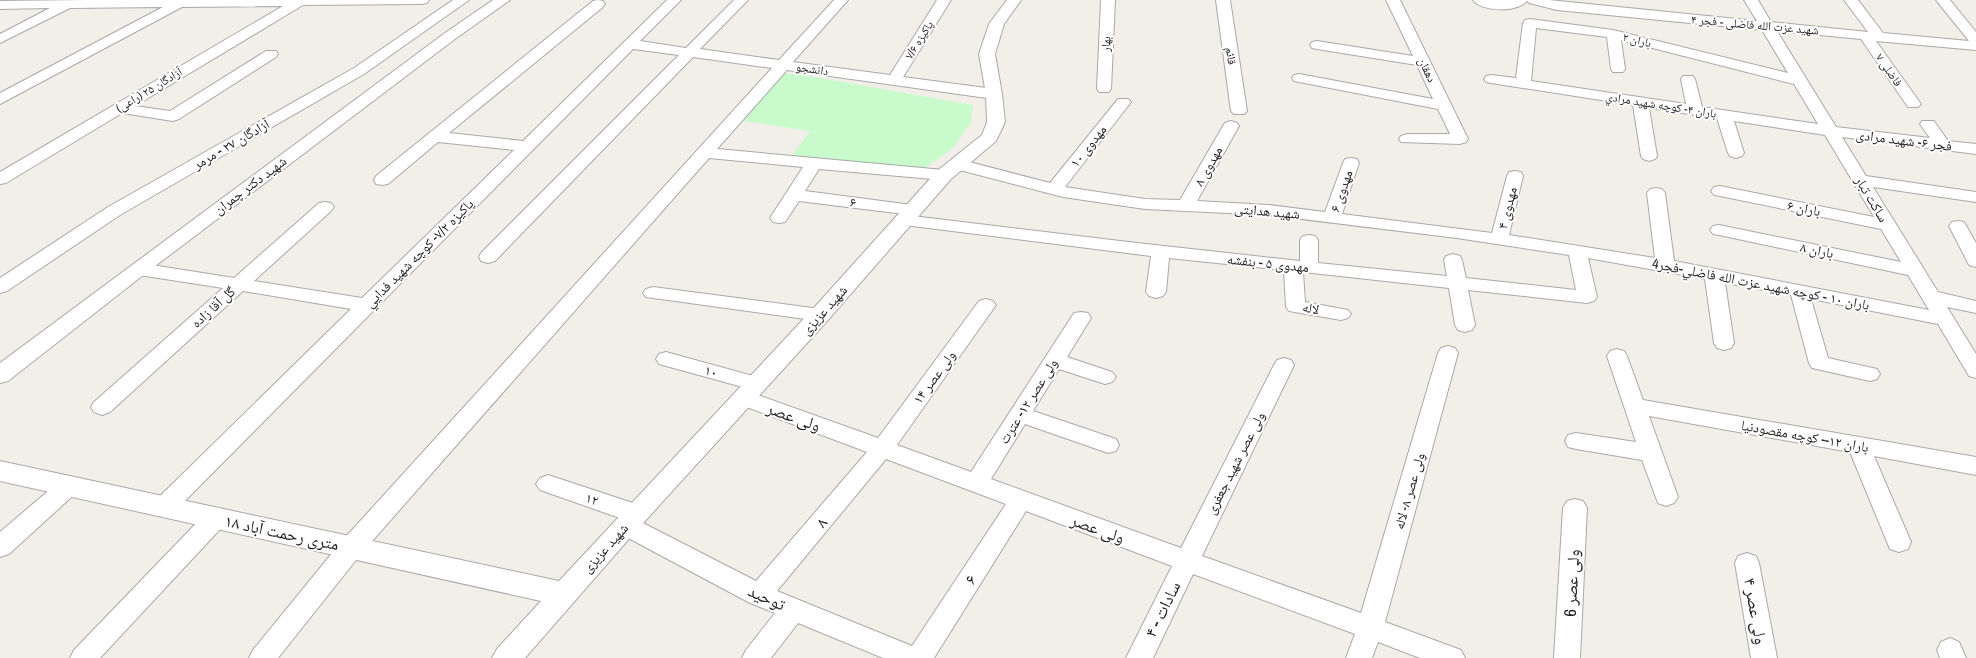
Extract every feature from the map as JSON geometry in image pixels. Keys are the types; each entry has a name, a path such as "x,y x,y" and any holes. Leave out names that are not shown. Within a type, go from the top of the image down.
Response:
{"street":[{"path":"0,4 4,0"},
{"path":"0,4 422,0"},
{"name":"آزادگان ۲۷ - مرمر","path":"0,287 114,211 359,72 462,0"},
{"name":"شهید دکتر چمران","path":"0,375 139,268 450,36 504,0"},
{"name":"پاکیزه ۷/۲- كوچه شهيد فدايي","path":"164,506 674,0"},
{"path":"488,257 741,0"},
{"path":"262,658 351,548 840,0"},
{"name":"پاکیزه ۷/۶","path":"894,80 944,0"},
{"name":"شهید عزیزی","path":"507,658 632,519 820,315 908,215 951,170 990,137 996,122 994,94 987,54 997,24 1014,0"},
{"name":"بهار","path":"1104,89 1108,0"},
{"name":"قائم","path":"1223,0 1240,111"},
{"name":"دهقان","path":"1393,0 1460,139 1407,139"},
{"path":"1480,0 1506,5 1513,4 1521,0"},
{"name":"شهید عزت الله فاضلی - فجر ۴","path":"1534,0 1557,6 1602,5 1670,11 1768,26 1976,46"},
{"name":"ساکت تبار","path":"1751,0 1832,131 1976,371"},
{"name":"فاضلی ۷","path":"1851,0 1913,104"},
{"path":"1943,0 1976,41"},
{"name":"آزادگان ۲۵ (راعی)","path":"0,179 299,2"},
{"path":"0,99 180,3"},
{"path":"0,39 69,4"},
{"path":"382,180 598,4"},
{"name":"باران ۲","path":"1523,84 1530,23 1613,34 1801,81"},
{"path":"1613,34 1618,69"},
{"name":"دانشجو","path":"629,44 994,94"},
{"path":"1317,45 1423,62"},
{"path":"120,108 173,116 271,54"},
{"path":"1299,78 1444,106"},
{"name":"باران ۴- كوچه شهيد مرادي","path":"1491,79 1832,131"},
{"path":"1688,79 1695,110"},
{"name":"مهدوی ۱۰","path":"1054,190 1122,102"},
{"path":"1640,102 1649,156"},
{"path":"1724,115 1736,153"},
{"path":"1928,124 1943,145"},
{"name":"مهدوی ۸","path":"1186,206 1231,126"},
{"name":"فجر ۶- شهید مرادی","path":"1832,131 1976,149"},
{"path":"436,136 526,146"},
{"name":"شهید هدایتی","path":"704,153 814,163 951,170 1054,190 1145,204 1269,210 1499,239 1577,252"},
{"path":"779,218 814,163"},
{"name":"مهدوی ۶","path":"1332,218 1351,163"},
{"name":"مهدوی ۴","path":"1499,239 1514,176"},
{"path":"1861,180 1976,197"},
{"name":"باران ۶","path":"1720,191 1888,225"},
{"path":"1656,193 1664,266"},
{"name":"۶","path":"794,194 908,215"},
{"name":"گل آقا زاده","path":"102,406 325,208"},
{"name":"مهدوی ۵ - بنفشه","path":"908,215 1161,251 1587,297 1577,252"},
{"path":"1958,226 1976,261"},
{"name":"باران ۸","path":"1719,230 1916,271"},
{"path":"1301,266 1309,240"},
{"path":"1156,292 1161,251"},
{"name":"باران ۱۰ - كوچه شهيد عزت الله فاضلي-فجر4","path":"1577,252 1714,275 1945,319"},
{"path":"1453,260 1465,325"},
{"name":"لاله","path":"1301,266 1296,307 1341,314"},
{"path":"139,268 237,286 367,305"},
{"path":"1714,275 1724,343"},
{"path":"1799,291 1819,363 1870,374"},
{"path":"653,293 820,315"},
{"path":"1932,297 1976,307"},
{"name":"ولی عصر ۱۴","path":"882,449 986,305"},
{"name":"ولی عصر ۱۲- عترت","path":"976,483 1081,318"},
{"name":"ولی عصر ۸- لاله","path":"1359,658 1370,628 1448,353"},
{"path":"1617,356 1666,498"},
{"name":"۱۰","path":"666,359 750,391"},
{"path":"1054,360 1105,377"},
{"name":"ولی عصر شهید جعفری","path":"1186,560 1284,365"},
{"name":"ولی عصر","path":"750,391 882,449 1452,658"},
{"name":"باران ۱۲-- كوچه مقصودنيا","path":"1634,406 1976,466"},
{"path":"1019,414 1108,445"},
{"path":"1576,441 1651,453"},
{"path":"1858,445 1899,542"},
{"name":"۸","path":"759,595 882,449"},
{"name":"۱۸ متری رحمت آباد","path":"0,471 564,594"},
{"name":"۱۲","path":"548,484 632,519"},
{"path":"0,547 69,486"},
{"name":"۶","path":"919,658 1021,500"},
{"name":"ولی عصر 6","path":"1567,658 1575,508"},
{"path":"83,658 216,518"},
{"name":"توحید","path":"632,519 759,595 793,609 875,651 912,658"},
{"name":"۴ - سادات","path":"1138,658 1186,560"},
{"name":"ولی عصر ۴","path":"1747,564 1764,658"},
{"path":"755,658 793,609"}],"green space":[{"path":"782,74 797,74 973,105 971,122 953,148 922,170 791,157 810,131 737,120"}]}
